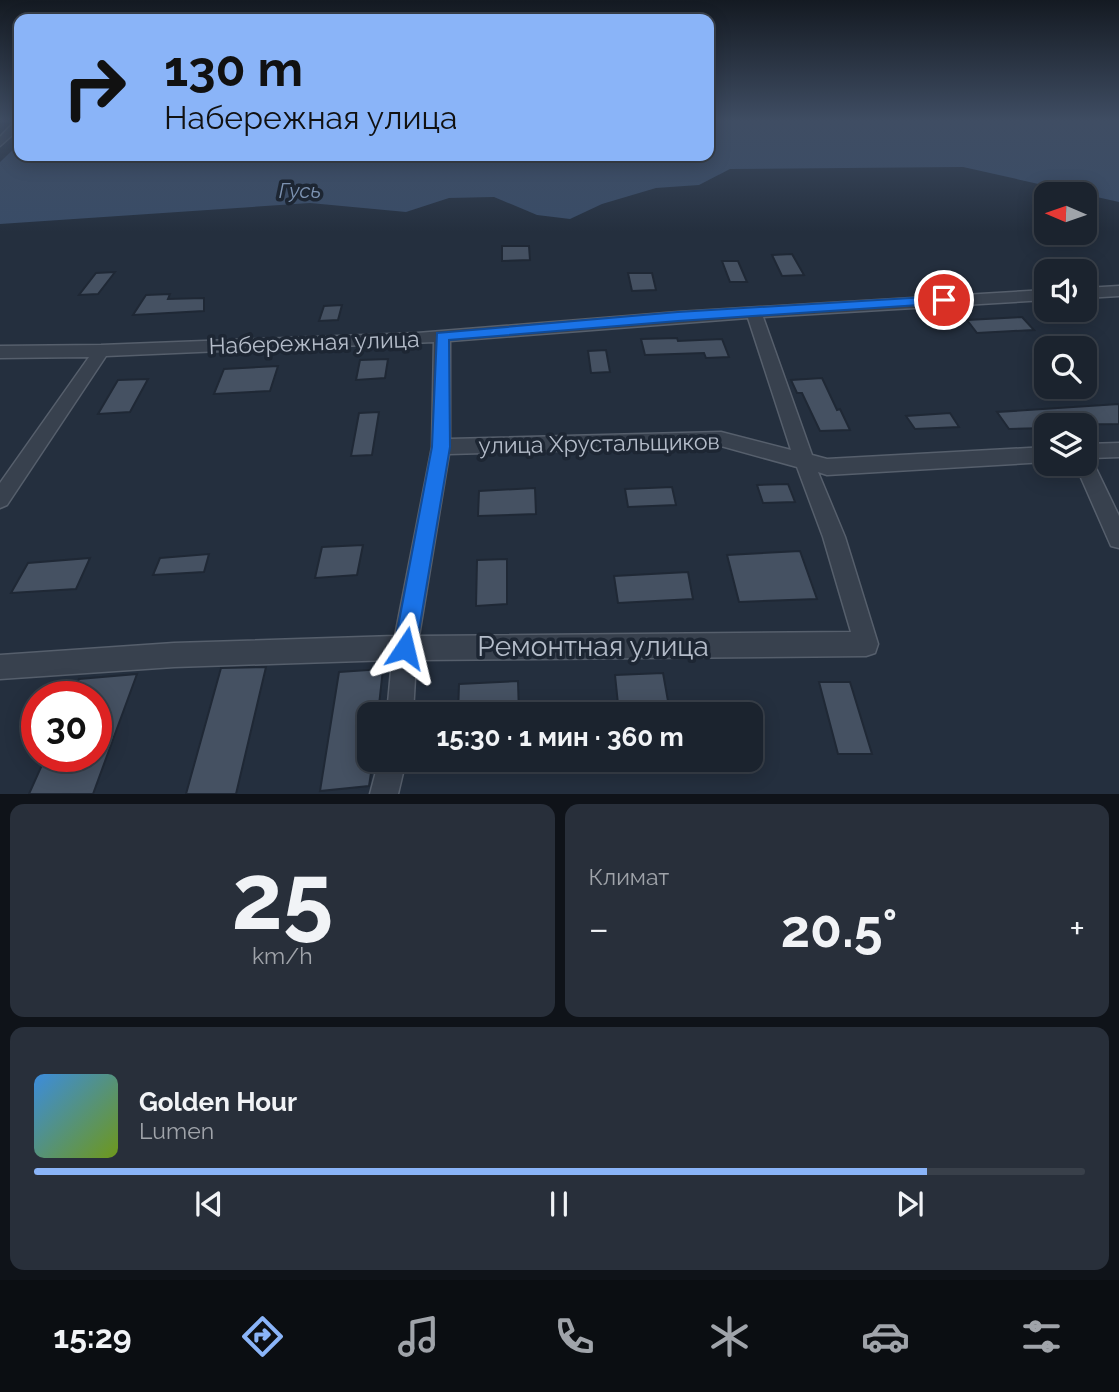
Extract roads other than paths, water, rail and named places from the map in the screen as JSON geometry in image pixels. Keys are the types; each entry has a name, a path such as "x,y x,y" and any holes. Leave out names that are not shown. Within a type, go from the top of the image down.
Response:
{"street":[{"path":"1097,292 1119,291"},
{"name":"Набережная улица","path":"0,352 100,351 442,336 754,312 1034,296"},
{"path":"754,312 804,461"},
{"path":"401,702 405,648 441,447 442,336"},
{"path":"0,499 100,351"},
{"name":"улица Хрустальщиков","path":"441,447 721,439 827,467 1034,455"},
{"path":"1097,451 1119,450"},
{"name":"Ремонтная улица","path":"0,667 174,655 405,648 866,644 834,537 804,461"},
{"path":"1090,476 1119,540"},
{"path":"384,793 390,772"}],"water":[{"name":"Гусь","path":"4,158 14,158 14,161 714,161 714,158 1119,158 1119,202 1097,197 1097,182 1034,183 963,167 730,169 699,185 656,188 602,204 570,219 537,215 494,197 449,198 406,212 310,203 0,224 0,162"}]}
